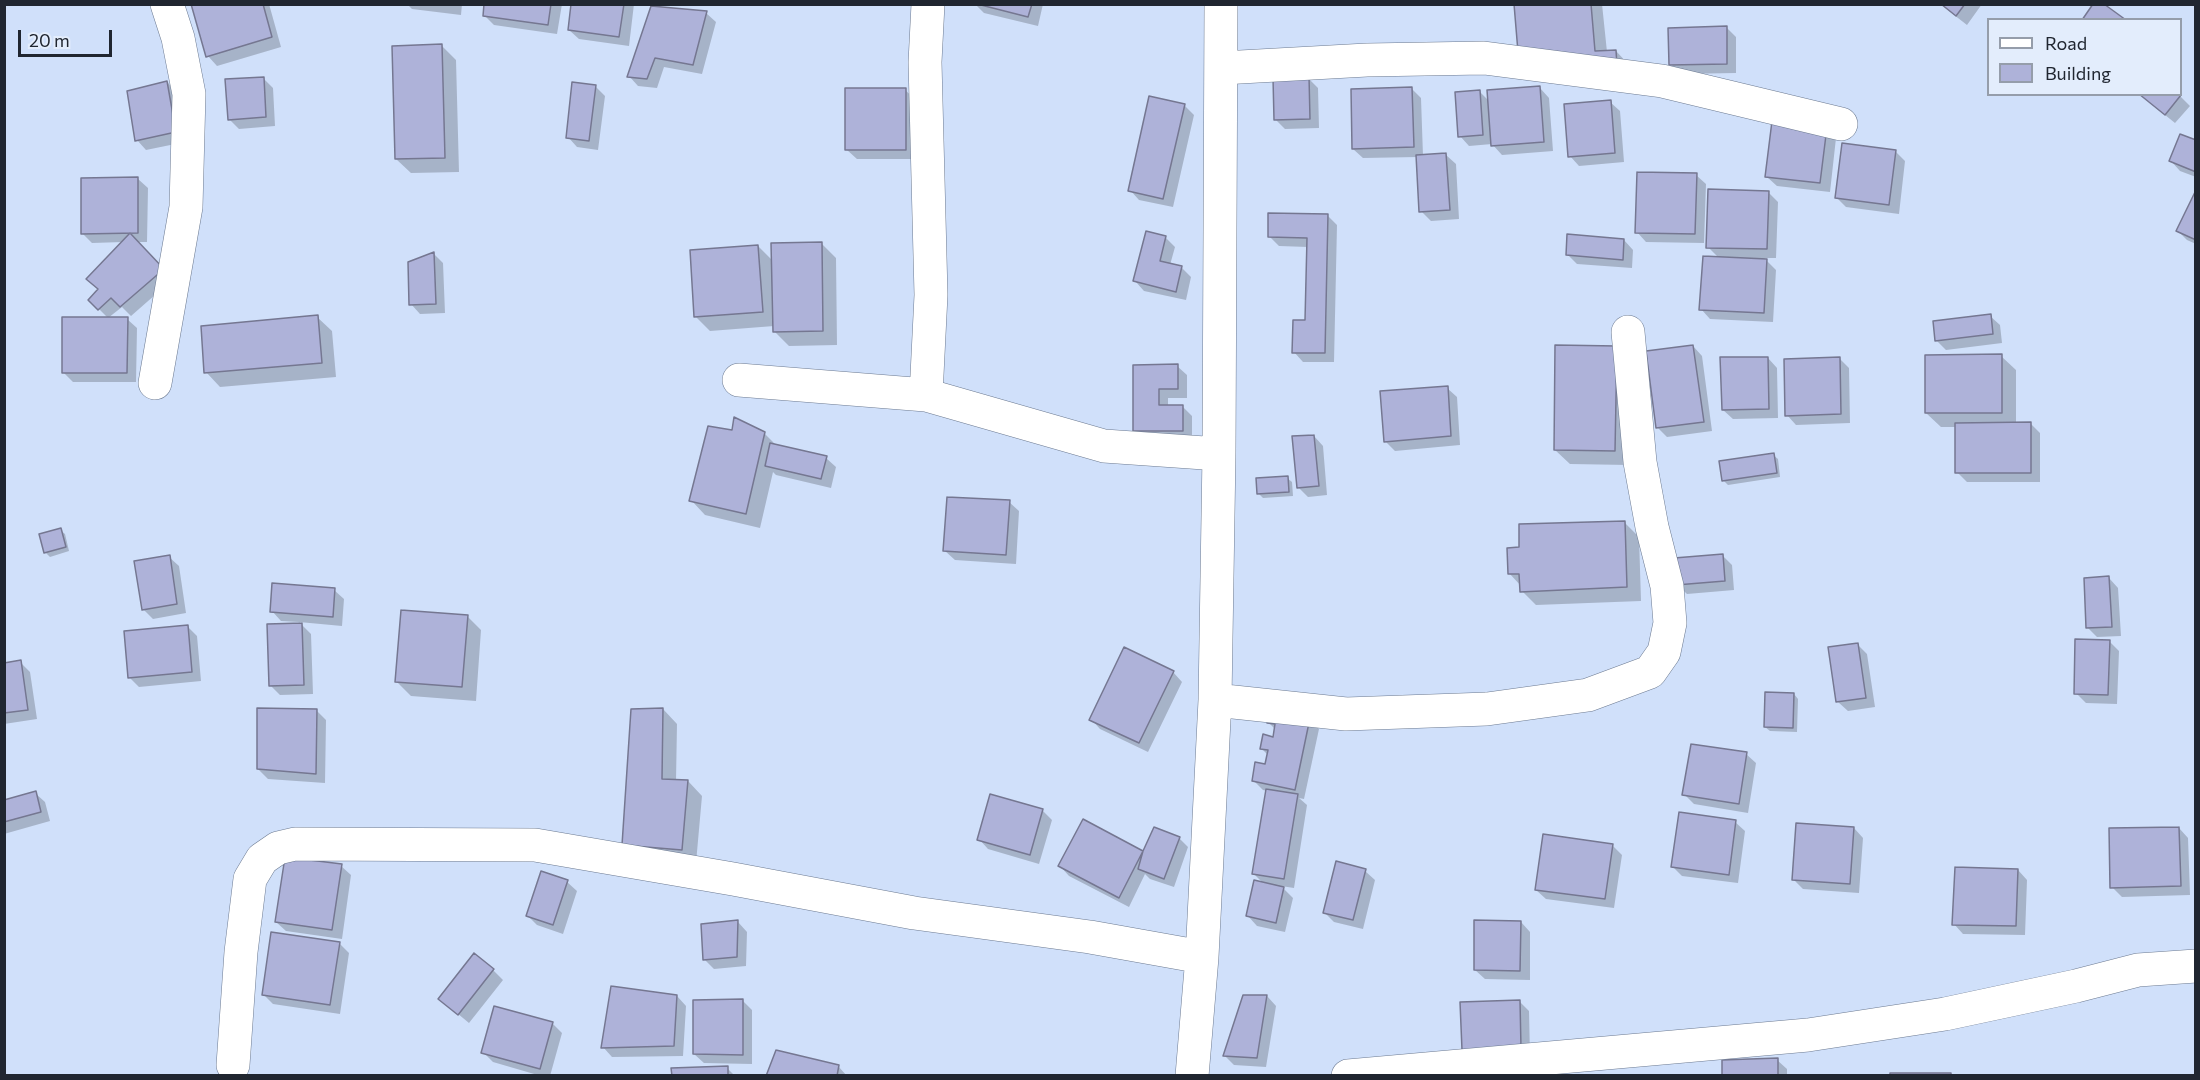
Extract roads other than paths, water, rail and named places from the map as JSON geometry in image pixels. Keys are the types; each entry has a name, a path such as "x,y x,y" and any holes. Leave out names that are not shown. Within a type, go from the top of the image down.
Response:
{"street":[{"path":"155,383 186,196 189,94 178,38 167,4"},
{"path":"926,395 931,295 925,62 928,4"},
{"path":"1192,1076 1202,957 1215,700 1219,454 1221,4"},
{"path":"1222,68 1367,60 1484,58 1662,81 1841,124"},
{"path":"1215,700 1346,714 1487,709 1588,695 1650,672 1664,652 1670,623 1668,586 1652,527 1640,462 1628,332"},
{"path":"739,380 926,395 1104,446 1219,454"},
{"path":"233,1065 241,952 250,879 262,859 278,848 295,844 535,845 914,913 1090,937 1202,957"},
{"path":"1348,1076 1808,1035 1946,1014 2138,970 2196,966"}]}
